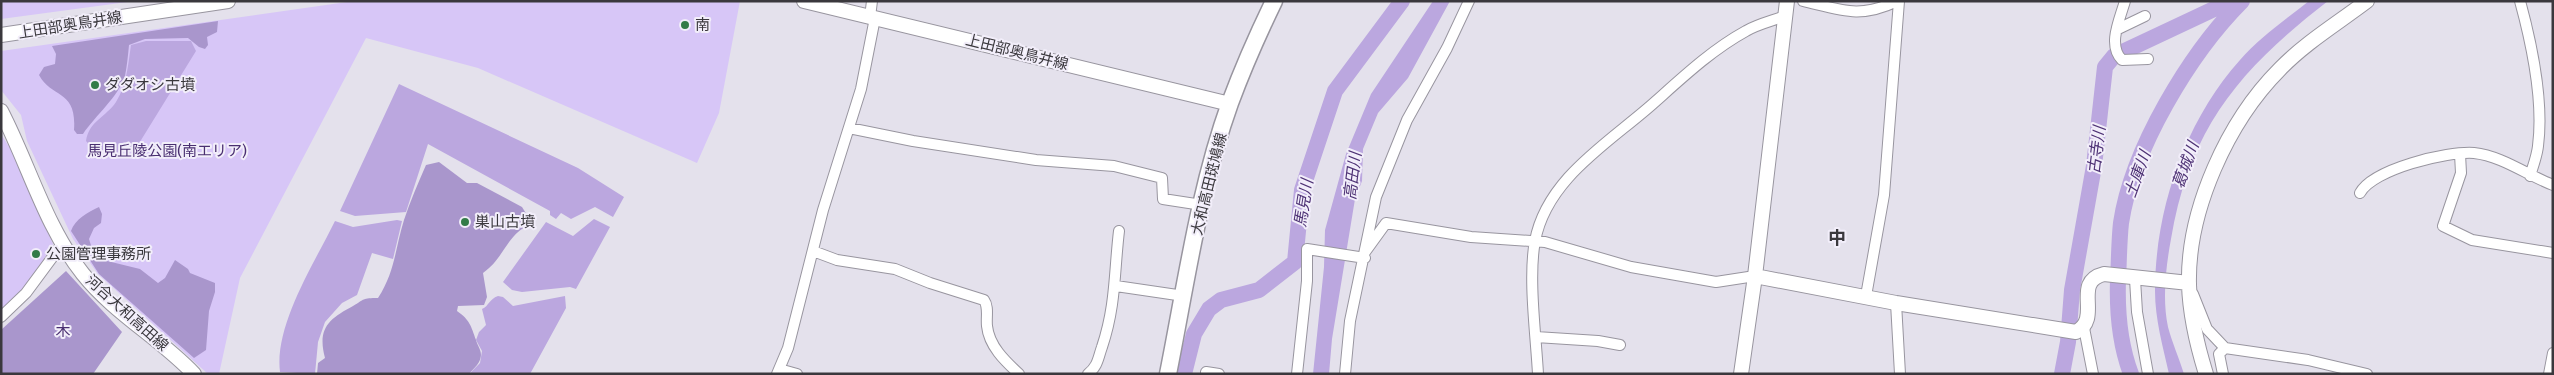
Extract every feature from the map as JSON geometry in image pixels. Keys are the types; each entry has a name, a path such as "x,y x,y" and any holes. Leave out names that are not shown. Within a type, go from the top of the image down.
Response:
{"main road":[{"name":"大和高田斑鳩線","path":"1168,374 1202,205 1230,104 1254,43 1274,1"}],"street":[{"name":"上田部奥鳥井線","path":"1,35 228,1"},
{"name":"上田部奥鳥井線","path":"804,1 1230,104"},
{"path":"797,374 778,372 792,336 824,204 861,89 872,18 872,1"},
{"path":"1345,374 1350,321 1376,197 1396,144 1469,1"},
{"path":"1741,374 1755,276 1787,1"},
{"path":"1803,1 1854,13 1885,7 1898,1 1884,195 1866,296"},
{"path":"2125,1 2115,47 2118,55 2122,60 2148,59"},
{"path":"2206,374 2194,326 2189,283 2194,244 2205,195 2219,156 2235,125 2256,94 2281,68 2367,1"},
{"path":"2520,1 2530,39 2540,123 2538,148 2530,176"},
{"path":"1538,374 1535,241 1544,212 1582,162 1684,75 1746,31 1785,16"},
{"path":"2118,29 2145,16"},
{"name":"河合大和高田線","path":"1,111 14,136 43,206 63,243 85,276 99,292 194,374"},
{"path":"849,128 914,141 1036,160 1127,168 1162,178 1163,199 1202,205"},
{"path":"2360,193 2364,185 2404,164 2474,153 2492,158 2553,185"},
{"path":"2460,154 2461,173 2443,226 2472,240 2553,254"},
{"path":"1363,256 1386,223 1472,237 1545,242 1631,267 1716,282 1755,276 1866,296 1896,304 2076,332 2084,328"},
{"path":"1088,374 1098,363 1108,329 1116,286 1119,231"},
{"path":"1,317 26,293 63,243"},
{"path":"1297,374 1307,281 1307,249 1363,256"},
{"path":"812,251 837,260 895,269 930,283 984,300 987,306 987,327 992,343 1019,374"},
{"path":"2093,374 2084,328 2089,317 2087,297 2090,282 2104,274 2189,283"},
{"path":"2135,278 2137,312 2148,374"},
{"path":"2189,283 2207,329 2225,348 2308,360 2366,374"},
{"path":"1116,286 1184,296"},
{"path":"1896,304 1900,374"},
{"path":"1536,337 1598,341 1620,345"},
{"path":"2224,374 2219,354 2225,348"},
{"path":"2549,374 2553,353"},
{"path":"1206,372 1219,374"}],"green space":[{"path":"1,1 135,1 1,19"},
{"name":"馬見丘陵公園(南エリア)","path":"354,1 740,1 719,113 697,163 478,68 366,38 240,278 219,374 208,374 98,274 73,239 27,141 21,115 1,90 1,51"},
{"path":"218,21 217,32 207,37 208,45 205,49 199,47 188,38 145,39 129,45 126,72 118,91 83,134 77,134 74,130 72,107 68,101 44,83 39,75 44,67 55,64 56,54 52,46"},
{"path":"1,134 8,145 11,144 53,244 30,282 1,313"},
{"path":"439,162 467,183 477,183 522,207 527,215 525,227 513,237 490,267 483,273 487,297 484,305 458,306 457,311 470,324 480,350 479,362 469,374 317,374 318,363 325,358 323,339 327,326 337,315 362,300 378,298 388,279 404,220 426,165"},
{"path":"99,207 102,214 101,223 94,228 89,239 95,258 140,269 158,283 165,278 175,260 188,269 190,273 215,283 215,292 209,311 206,350 194,358 99,274 71,231 79,219"},
{"name":"木","path":"66,271 122,332 93,374 1,374 1,330"}],"water":[{"name":"高田川","path":"1433,1 1450,1 1408,78 1378,113 1363,149 1362,181 1355,199 1332,339 1329,374 1313,374 1324,267 1325,230 1346,154 1371,94"},
{"name":"葛城川","path":"2309,1 2328,1 2269,51 2245,77 2224,104 2206,132 2191,164 2180,199 2169,249 2165,283 2168,327 2184,374 2169,374 2155,301 2156,260 2167,198 2177,168 2204,110 2221,84 2240,60 2256,44"},
{"path":"146,41 191,41 196,51 138,145 117,153 97,150 86,141 88,134 94,124 112,107 120,95 131,45"},
{"path":"399,84 578,168 624,197 613,217 595,207 571,219 561,213 556,219 550,215 550,211 428,144 406,212 355,216 340,211"},
{"path":"594,219 610,227 576,289 570,287 522,292 512,290 503,282 546,222 573,236"},
{"path":"397,220 402,221 393,259 372,253 357,295 342,303 325,322 318,342 315,374 280,372 283,334 289,314 307,274 335,221 353,227"},
{"path":"498,296 503,297 513,306 565,296 566,308 530,374 469,374 480,363 482,351 476,340 479,332 486,325 482,309"}],"waterway":[{"name":"馬見川","path":"1184,374 1194,334 1209,309 1221,300 1259,290 1295,262 1302,190 1335,91 1402,1"},
{"name":"古寺川","path":"2062,374 2068,342 2072,290 2094,166 2105,67 2114,56 2231,1"},
{"name":"土庫川","path":"2131,374 2122,339 2118,303 2120,230 2127,194 2137,164 2166,104 2203,47 2222,22 2242,1"}],"place":[{"name":"南","path":"685,25"},
{"name":"ダダオシ古墳","path":"95,85"},
{"name":"巣山古墳","path":"465,222"},
{"name":"公園管理事務所","path":"36,254"}],"district":[{"name":"中","path":"1837,238"}]}
